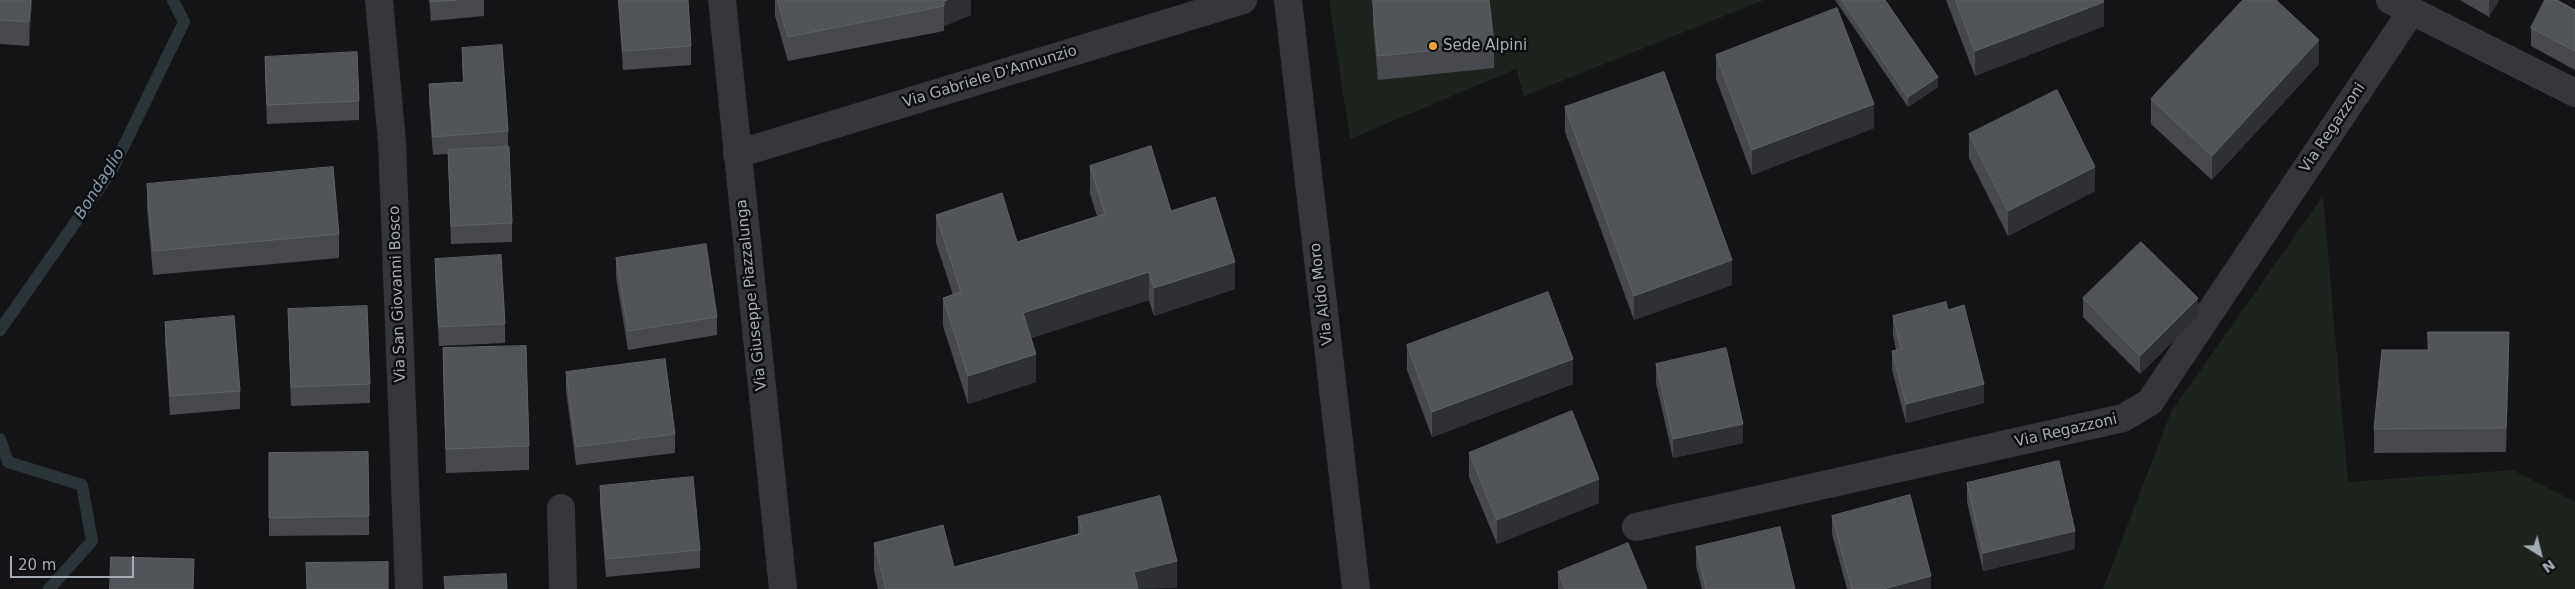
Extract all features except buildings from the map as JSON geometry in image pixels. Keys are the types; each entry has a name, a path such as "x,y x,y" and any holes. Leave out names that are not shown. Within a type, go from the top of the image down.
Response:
{"street":[{"name":"Via San Giovanni Bosco","path":"379,0 392,142 408,589"},
{"name":"Via Giuseppe Piazzalunga","path":"722,0 783,589"},
{"name":"Via Gabriele D'Annunzio","path":"737,154 1243,0"},
{"name":"Via Aldo Moro","path":"1288,0 1356,589"},
{"path":"2400,6 2575,93"},
{"name":"Via Regazzoni","path":"1636,527 2123,418 2150,402 2400,6"},
{"path":"561,508 563,589"}],"shaded area":[{"path":"1329,0 1764,0 1524,96 1516,69 1350,139"},
{"path":"2323,196 2348,482 2513,470 2575,502 2575,589 2103,589 2171,412"}],"waterway":[{"name":"Bondaglio","path":"0,330 112,170 184,22 173,0"},
{"name":"Bondaglio","path":"0,439 8,462 82,485 92,541 49,589"}],"place":[{"name":"Sede Alpini","path":"1433,46"}]}
